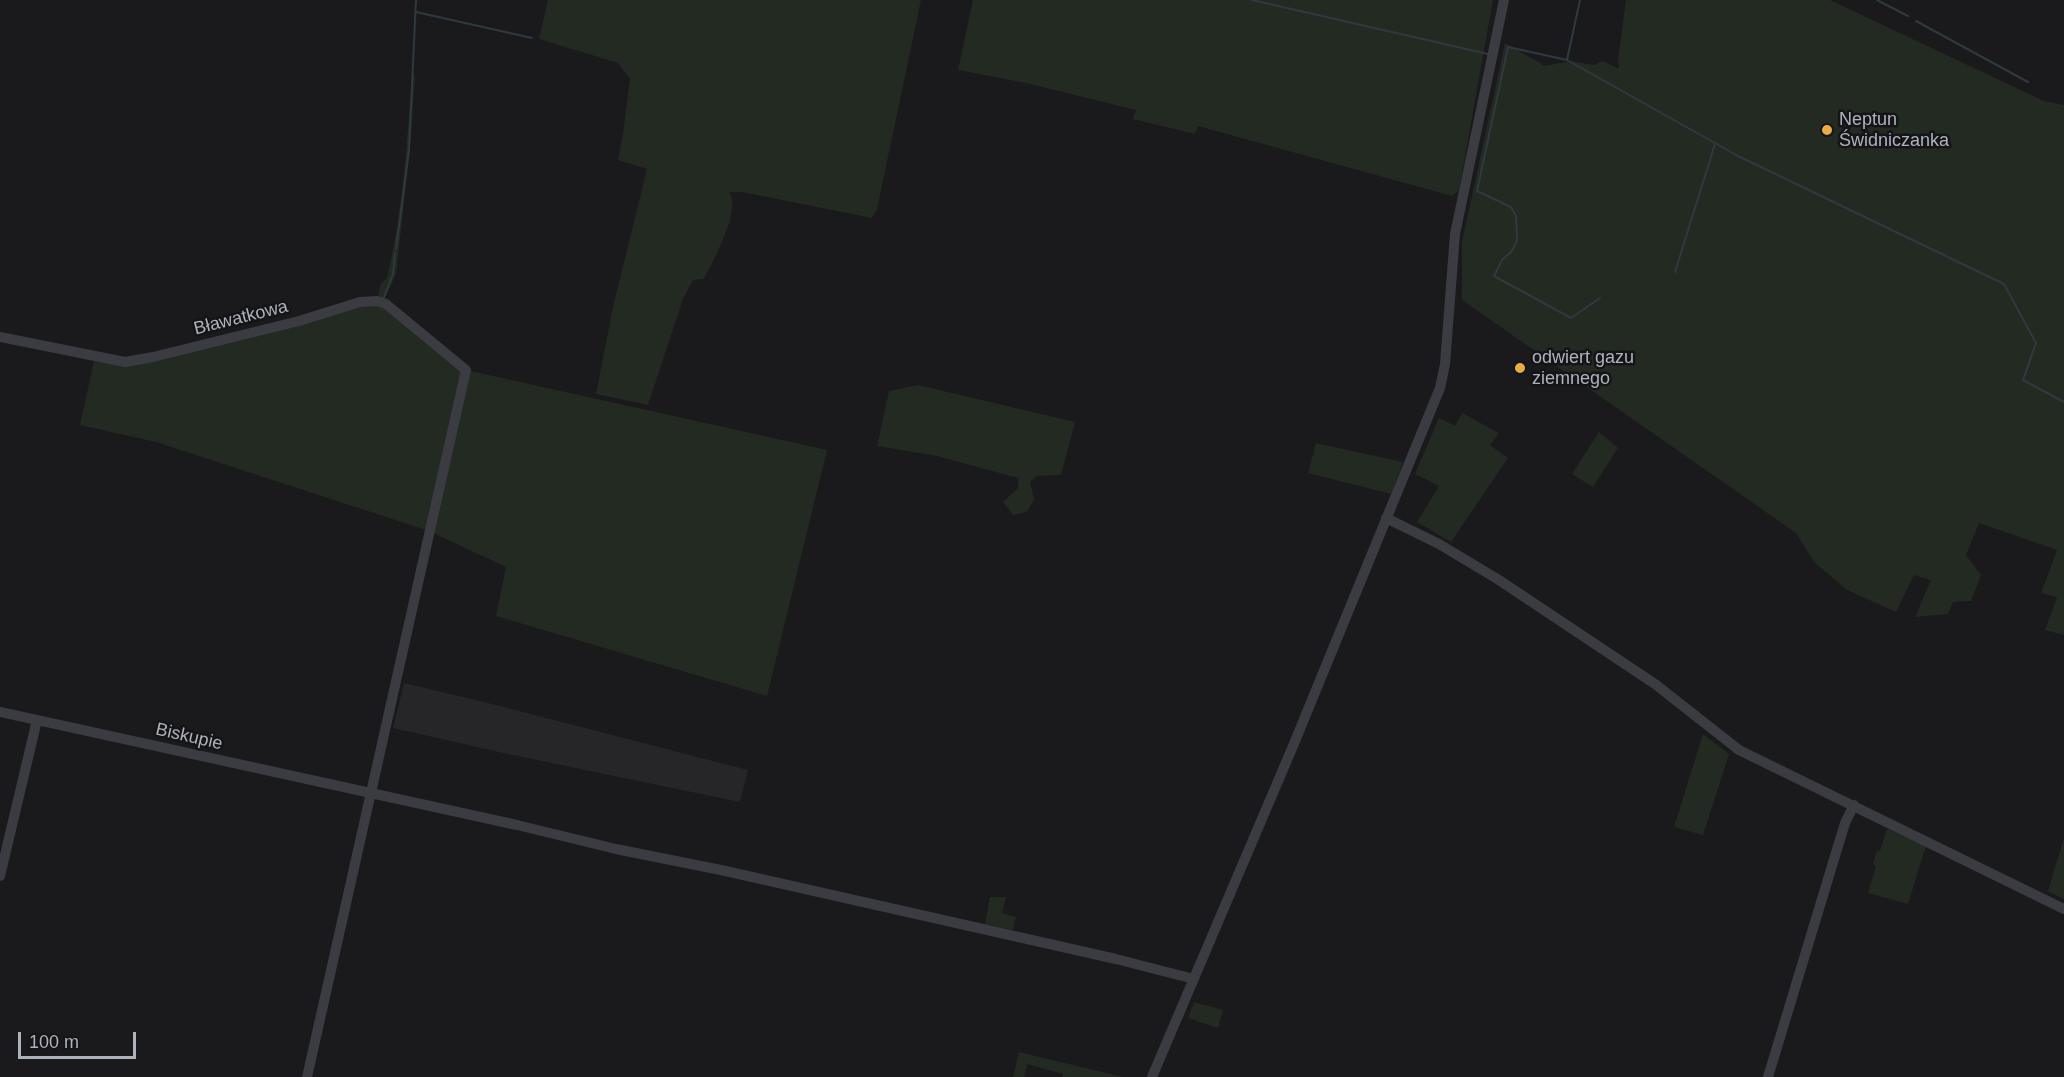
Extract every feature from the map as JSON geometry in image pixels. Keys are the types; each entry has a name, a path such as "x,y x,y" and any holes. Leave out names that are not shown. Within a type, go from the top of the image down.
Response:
{"street":[{"path":"1152,1077 1386,519 1443,376 1455,234 1504,0"},
{"name":"Bławatkowa","path":"0,337 125,362 299,321 360,302 377,301 386,304 466,370 371,795"},
{"path":"1386,519 1463,557 1499,580 1655,684 1739,750 2064,909"},
{"name":"Biskupie","path":"0,712 1116,958 1194,979"},
{"path":"0,876 37,720"},
{"path":"307,1077 371,795"},
{"path":"1768,1077 1845,823 1854,805"}],"shaded area":[{"path":"548,0 921,0 877,209 872,218 742,192 729,192 732,210 725,235 704,279 693,280 683,299 648,405 596,394 613,307 647,169 618,160 630,79 618,63 539,39"},
{"path":"973,0 1493,0 1459,190 1452,196 1198,126 1195,134 1133,119 1136,110 1026,83 958,70"},
{"path":"1626,0 1830,0 2044,101 2064,105 2064,635 2045,630 2057,597 2041,593 2057,550 1979,523 1966,555 1981,575 1971,601 1953,602 1948,614 1915,617 1931,580 1914,575 1896,612 1847,590 1814,562 1796,533 1462,300 1462,242 1505,43 1545,66 1570,61 1594,65 1603,61 1619,69 1618,60"},
{"path":"412,74 415,75 410,149 396,274 384,300 378,298 381,283 387,278 397,228 404,177"},
{"path":"377,301 466,370 827,450 767,696 496,616 506,567 429,531 156,442 80,425 94,361 125,367"},
{"path":"918,385 1075,422 1061,475 1036,476 1030,482 1034,499 1027,512 1013,515 1003,502 1018,488 1018,478 937,456 877,446 889,391"},
{"path":"1462,413 1499,433 1490,445 1508,458 1451,542 1417,522 1439,486 1415,474 1439,418 1455,426"},
{"path":"1599,432 1618,448 1593,487 1572,474"},
{"path":"1316,443 1403,462 1391,494 1308,473"},
{"path":"404,683 748,770 740,802 393,728"},
{"path":"1703,734 1729,754 1703,835 1674,827"},
{"path":"1887,829 1926,846 1908,904 1868,893 1876,866 1873,864 1877,850 1880,851"},
{"path":"2064,838 2064,899 2048,891"},
{"path":"990,897 1006,897 1002,913 1016,917 1013,930 985,924"},
{"path":"1194,1002 1223,1010 1218,1028 1188,1018"},
{"path":"1019,1052 1123,1077 1063,1077 1063,1074 1027,1064 1024,1077 1013,1077"}],"waterway":[{"path":"396,249 409,150 416,0"},
{"path":"1252,0 1488,54"},
{"path":"1567,60 1580,0"},
{"path":"1877,0 1908,16"},
{"path":"416,12 532,38"},
{"path":"1916,21 2028,82"},
{"path":"1600,298 1571,318 1494,276 1502,260 1512,251 1517,240 1516,216 1511,207 1477,191 1508,47 1567,60 1738,156 2004,284 2036,343 2023,380 2064,402"},
{"path":"1675,272 1715,144"},
{"path":"383,300 393,274 395,253"}],"place":[{"name":"Neptun Świdniczanka","path":"1827,130"},
{"name":"odwiert gazu ziemnego","path":"1520,368"}]}
